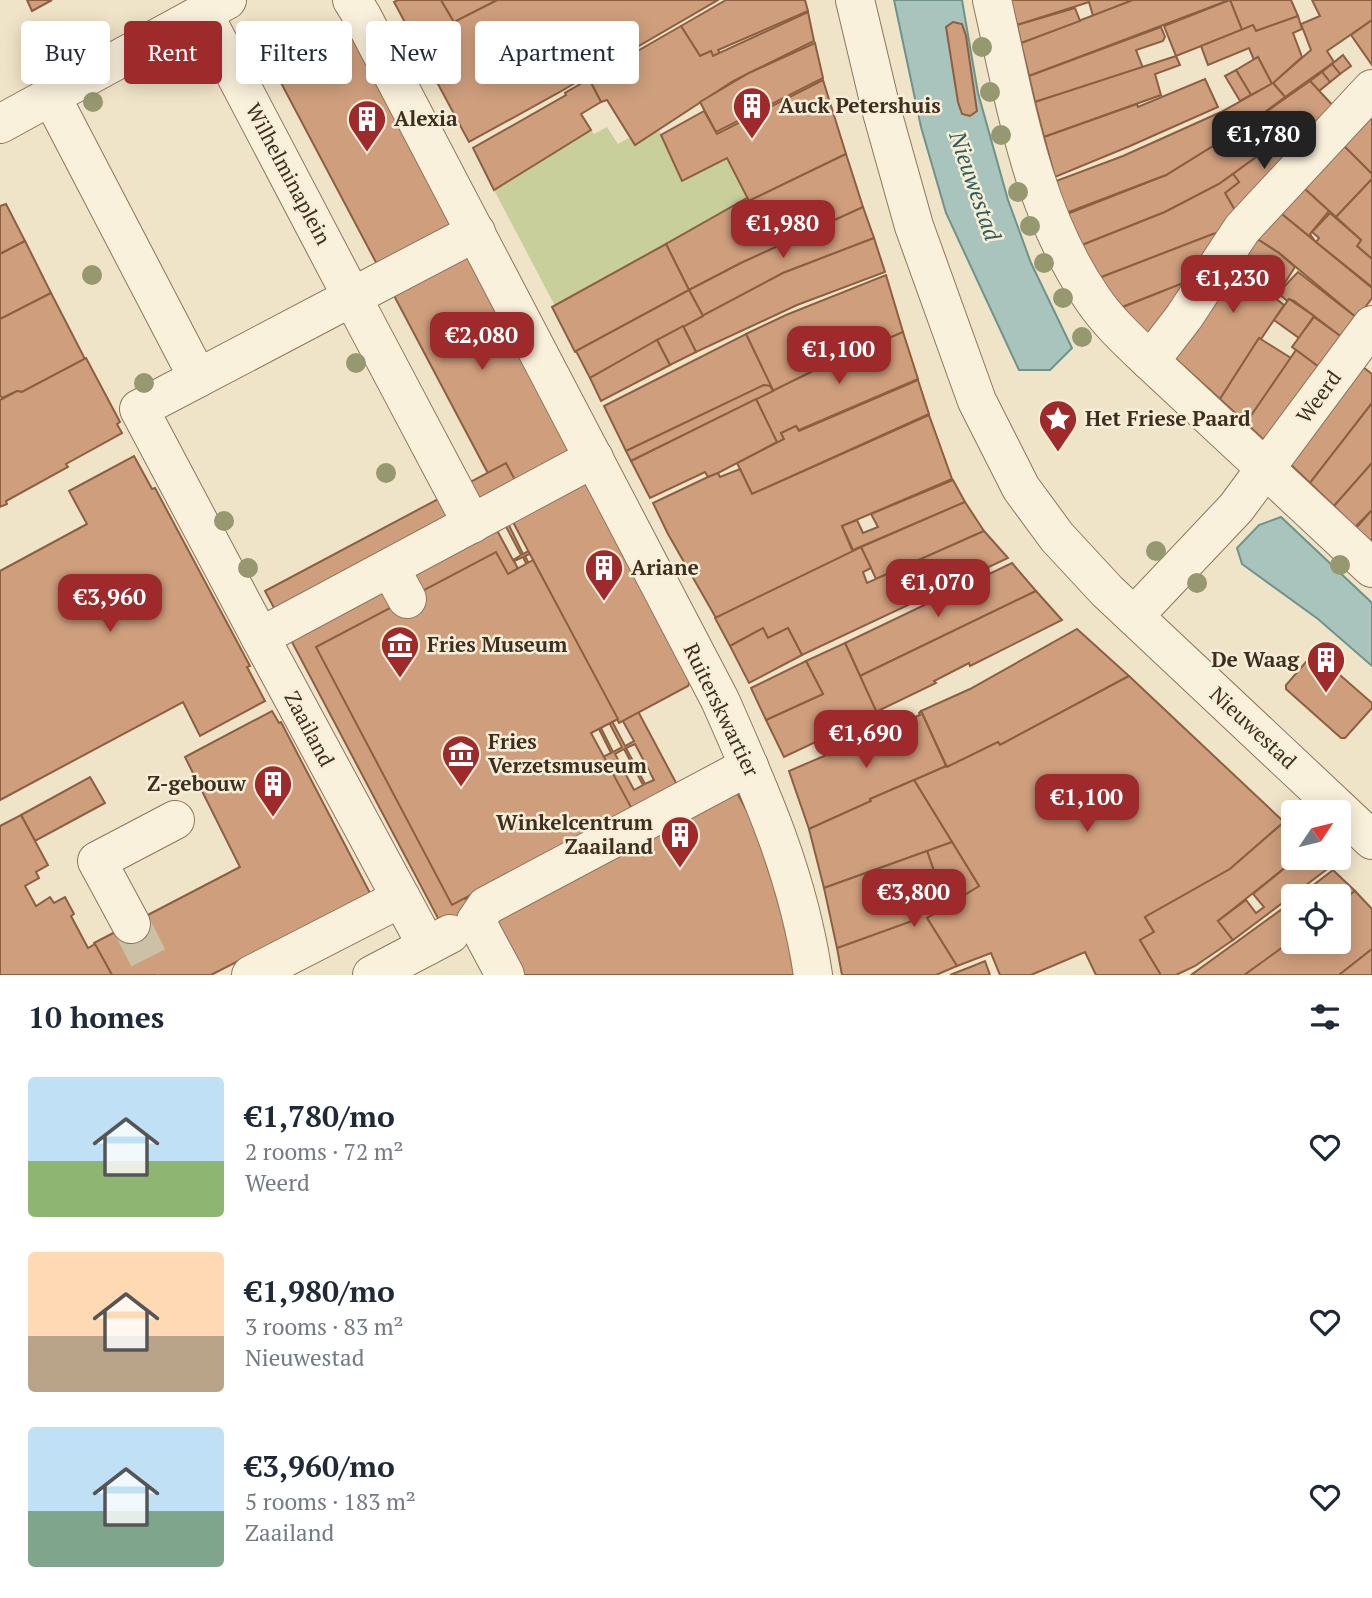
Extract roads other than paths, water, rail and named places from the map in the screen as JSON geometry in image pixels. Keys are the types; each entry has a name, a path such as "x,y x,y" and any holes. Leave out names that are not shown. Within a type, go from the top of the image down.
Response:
{"street":[{"name":"Ruiterskwartier","path":"352,0 720,700 768,809 792,878 809,943 813,975"},
{"name":"Nieuwestad","path":"855,0 880,105 914,226 977,401 1004,458 1039,515 1081,565 1138,612 1372,840"},
{"path":"992,0 1034,173 1064,250 1092,299 1150,361 1372,568"},
{"name":"Wilhelminaplein","path":"4,112 51,96 215,7 369,288 472,524"},
{"path":"1150,361 1184,317 1242,229 1372,89"},
{"path":"51,96 198,378 476,232"},
{"name":"Weerd","path":"1266,470 1372,324"},
{"name":"Zaailand","path":"198,378 139,409 427,946"},
{"path":"260,637 399,584 472,524 594,458"},
{"path":"1138,612 1236,508 1266,470"},
{"path":"302,975 427,946 476,922 486,906 749,766"},
{"path":"131,924 97,861 175,820"},
{"path":"251,975 401,898"},
{"path":"476,922 505,975"}],"water":[{"path":"894,0 962,0 978,93 1008,200 1031,263 1072,348 1050,370 1019,370 946,213 921,127"},
{"path":"1281,517 1372,603 1372,666 1318,619 1242,564 1237,548 1259,525"}],"tunnel":[{"path":"131,924 157,975"}],"place":[{"name":"Auck Petershuis","path":"752,140"},
{"name":"Alexia","path":"367,153"},
{"name":"Het Friese Paard","path":"1058,453"},
{"name":"Ariane","path":"604,602"},
{"name":"Fries Museum","path":"400,679"},
{"name":"De Waag","path":"1326,694"},
{"name":"Fries Verzetsmuseum","path":"461,788"},
{"name":"Z-gebouw","path":"273,818"},
{"name":"Winkelcentrum Zaailand","path":"680,869"}]}
